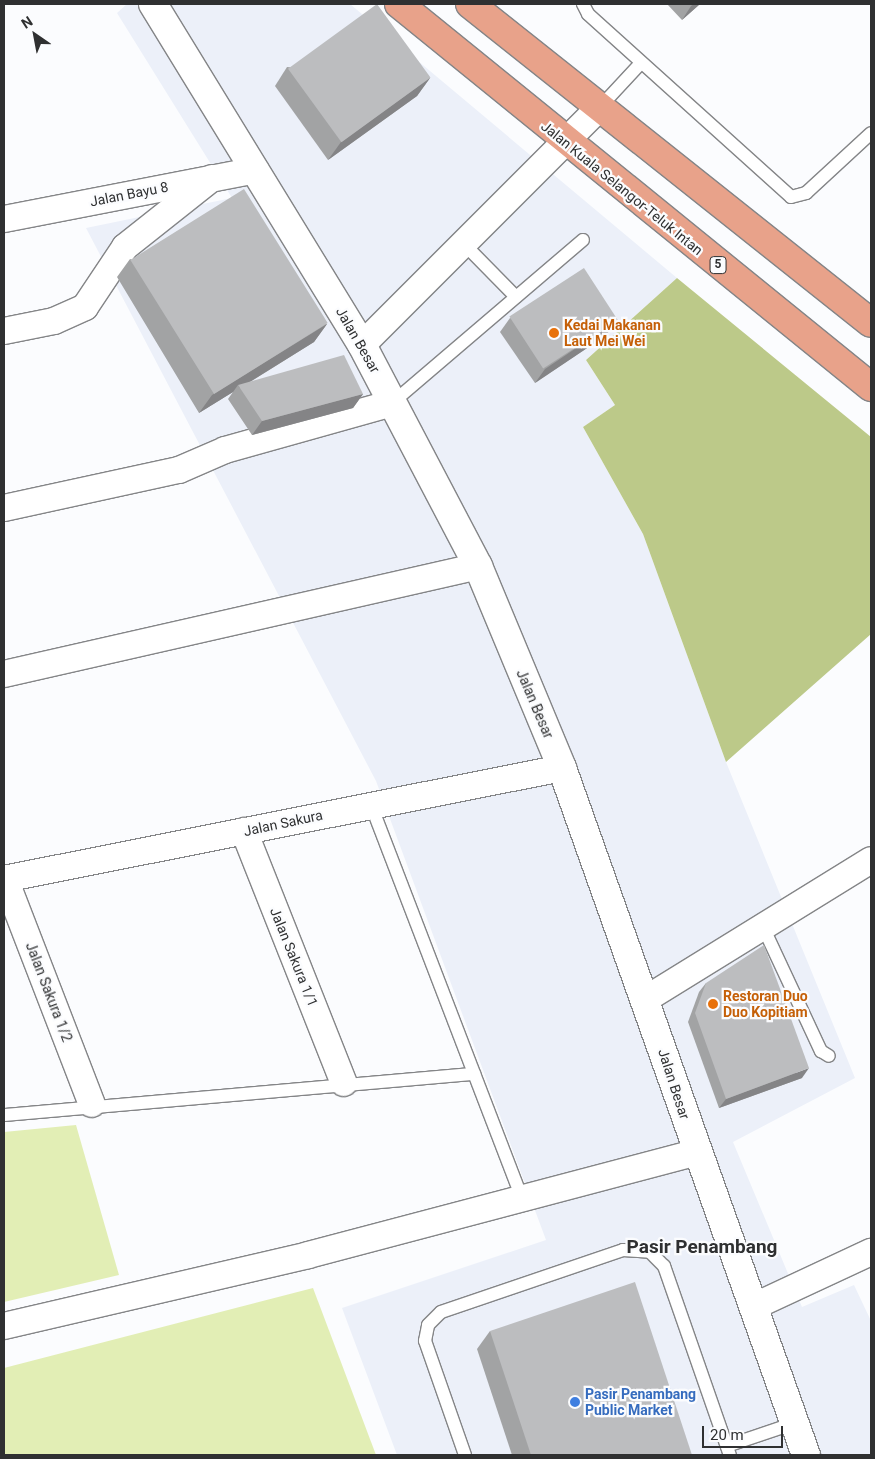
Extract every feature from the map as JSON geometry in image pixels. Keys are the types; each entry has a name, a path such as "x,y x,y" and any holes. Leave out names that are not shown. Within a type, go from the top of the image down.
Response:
{"highway":[{"name":"Jalan Kuala Selangor-Teluk Intan","path":"399,4 565,142 871,387"},
{"path":"470,4 601,106 871,323"}],"street":[{"name":"Jalan Besar","path":"153,4 362,345 478,566 562,768 646,999 697,1152 755,1306 806,1455"},
{"path":"362,345 601,106"},
{"name":"Jalan Bayu 8","path":"4,219 255,170"},
{"path":"4,331 54,321 85,307 125,247 212,178"},
{"path":"4,508 179,470 225,450 392,403"},
{"path":"4,674 478,566"},
{"name":"Jalan Sakura","path":"5,879 562,768"},
{"name":"Jalan Sakura 1/1","path":"244,831 344,1083"},
{"path":"646,999 764,929 871,860"},
{"name":"Jalan Sakura 1/2","path":"5,879 92,1104"},
{"path":"4,1326 308,1256 697,1152"},
{"path":"755,1306 871,1252"}],"lane":[{"path":"583,4 588,14 641,64 791,197 806,193 871,133"},
{"path":"601,106 641,64"},
{"path":"392,403 583,240"},
{"path":"464,244 516,297"},
{"path":"371,806 522,1198"},
{"path":"764,929 821,1051 829,1056"},
{"path":"4,1115 92,1104 474,1074"},
{"path":"465,1455 425,1341 428,1325 441,1312 623,1250 650,1252 664,1266 729,1451 795,1423"}],"shaded area":[{"path":"127,4 350,4 677,278 586,360 615,405 583,427 643,534 726,762 855,1078 733,1142 802,1307 854,1285 871,1321 871,1455 397,1455 342,1308 546,1240 376,781 86,228 232,198 117,13"}],"green space":[{"path":"677,278 871,437 871,634 726,762 643,534 583,427 615,405 586,360"},
{"path":"76,1125 119,1275 4,1302 4,1132"},
{"path":"313,1288 376,1455 4,1455 4,1368"}],"building":[{"path":"377,4 430,78 341,142 288,69"},
{"path":"244,189 328,323 214,394 130,260"},
{"name":"Kedai Makanan Laut Mei Wei","path":"584,268 618,320 543,368 509,316"},
{"path":"344,355 363,394 262,421 238,385"},
{"path":"764,945 809,1068 726,1099 695,1013 706,983"},
{"name":"Pasir Penambang Public Market","path":"635,1282 692,1455 531,1455 490,1331"}],"place":[{"name":"Kedai Makanan Laut Mei Wei","path":"554,333"},
{"name":"Restoran Duo Duo Kopitiam","path":"713,1004"},
{"name":"Pasir Penambang Public Market","path":"575,1402"}],"district":[{"name":"Pasir Penambang","path":"702,1247"}]}
